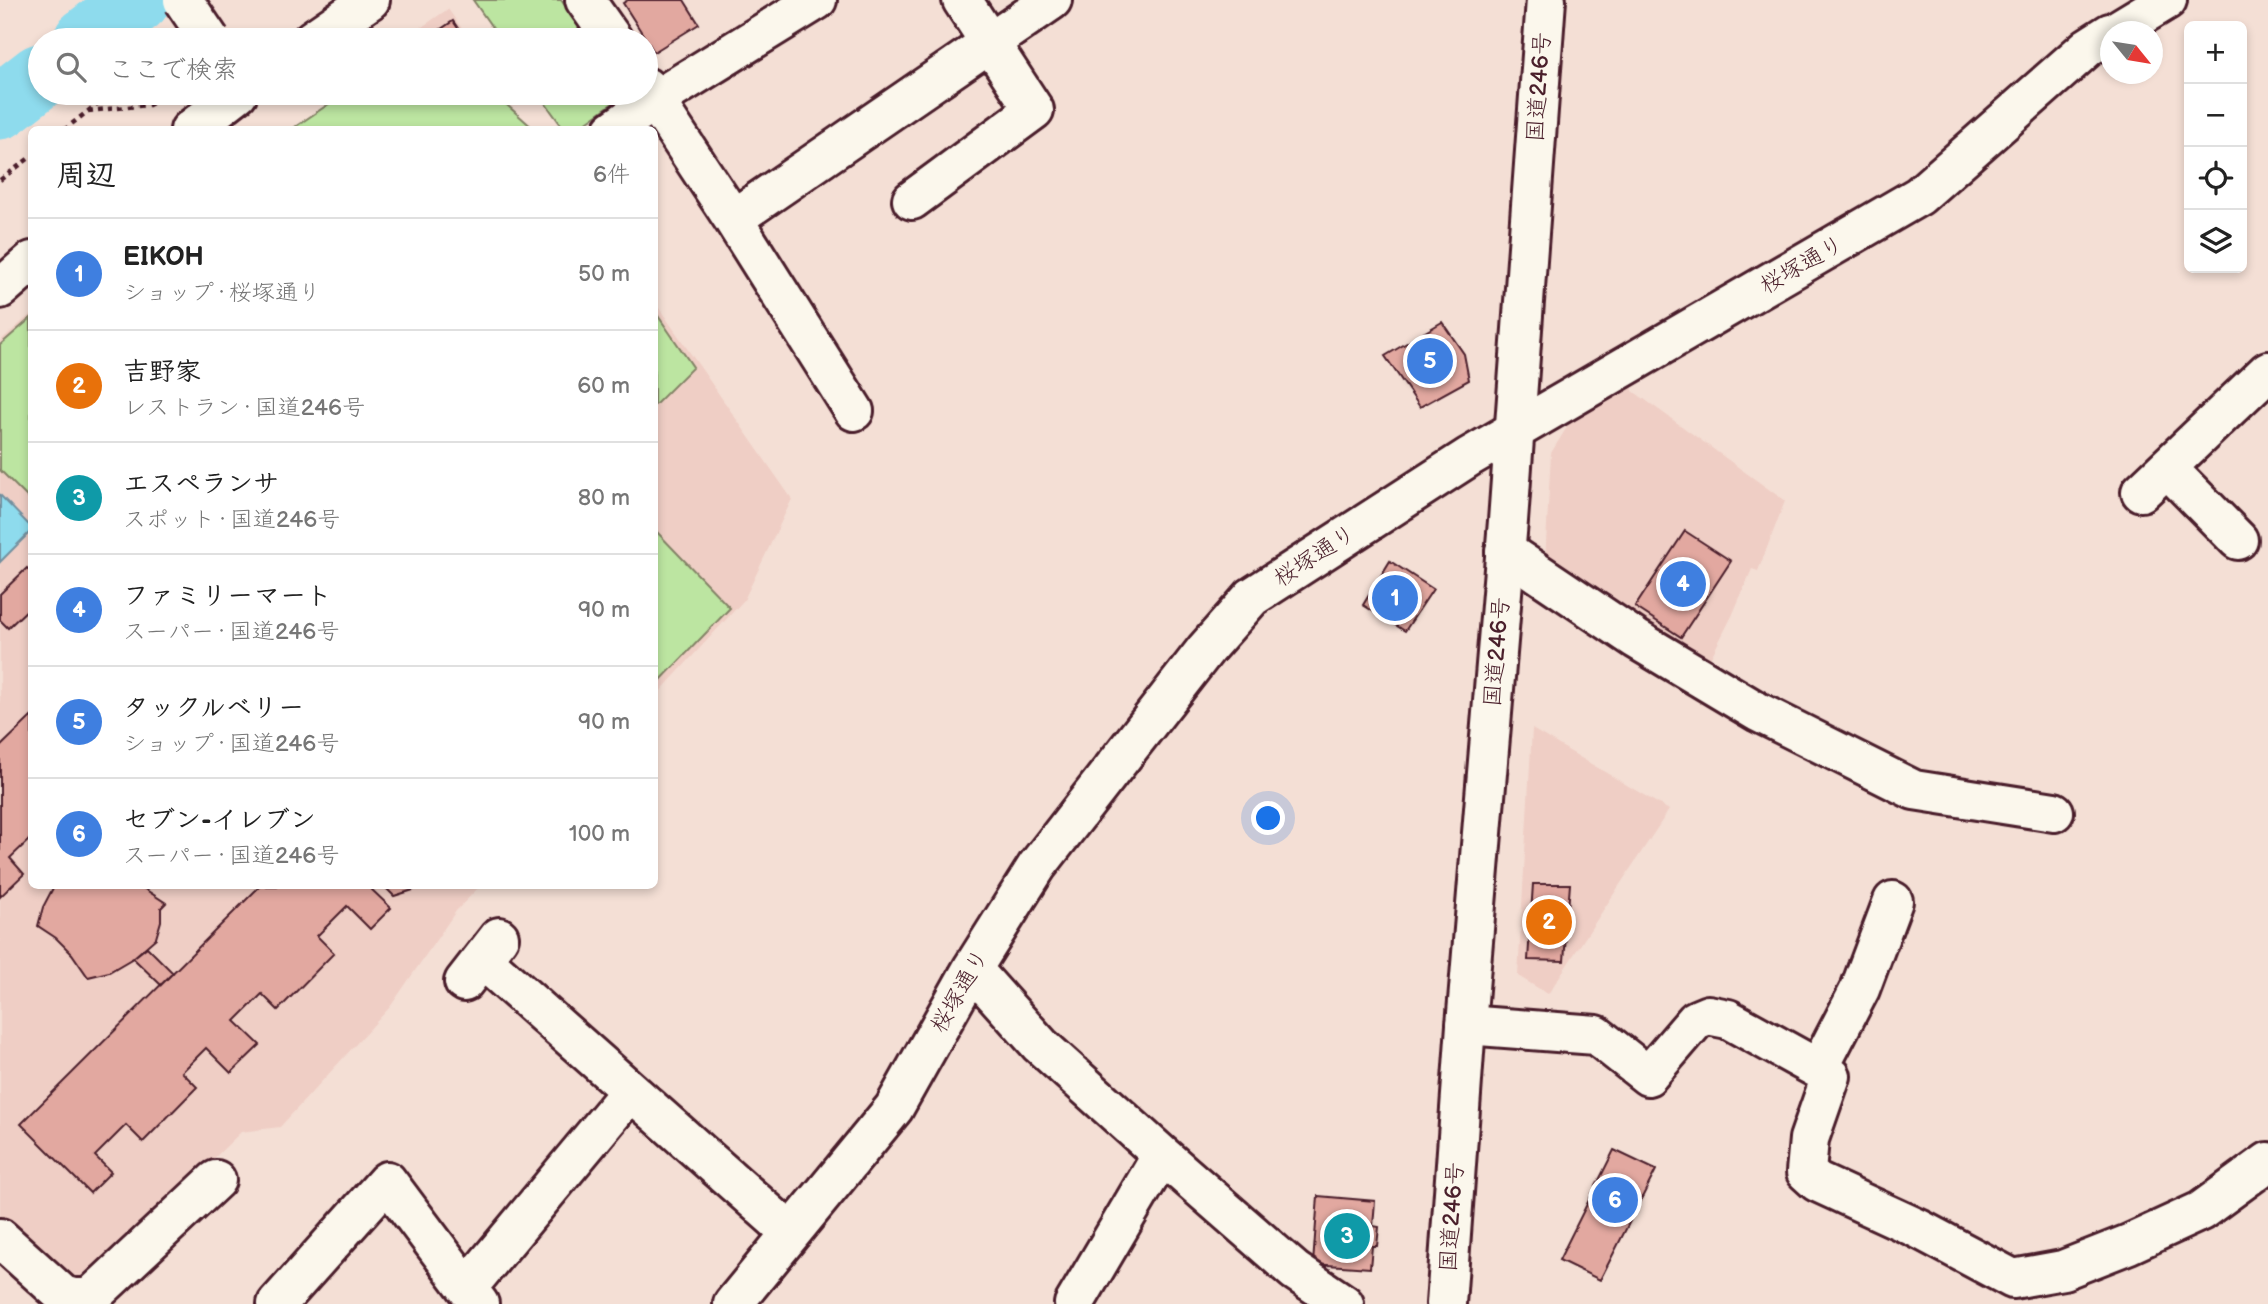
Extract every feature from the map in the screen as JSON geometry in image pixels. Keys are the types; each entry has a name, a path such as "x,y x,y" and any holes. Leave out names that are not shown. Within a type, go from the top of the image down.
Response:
{"main road":[{"path":"183,0 202,28"},
{"path":"329,28 370,0"},
{"path":"585,0 605,28"},
{"path":"658,89 817,0"},
{"path":"937,193 1034,110 962,0"},
{"path":"733,219 1052,0"},
{"name":"国道246号","path":"1446,1304 1466,1024 1506,551 1546,0"},
{"name":"桜塚通り","path":"2131,21 2167,0"},
{"name":"桜塚通り","path":"733,1304 894,1108 972,969 1037,866 1206,649 1252,597 1469,457 1919,196 2088,47 2100,40"},
{"path":"195,126 222,105"},
{"path":"618,126 639,105"},
{"path":"657,105 854,411"},
{"path":"0,289 28,264"},
{"path":"2238,540 2154,480 2268,371"},
{"path":"1506,551 1636,639 1758,712 1914,790 2054,812"},
{"path":"1819,1068 1860,989 1893,901"},
{"path":"482,959 791,1233"},
{"path":"972,969 1040,1045 1162,1155 1295,1271 1345,1304"},
{"path":"1466,1024 1596,1035 1648,1076 1696,1020 1708,1014 1728,1019 1831,1076 1809,1139 1806,1172 1817,1182 1919,1229 2004,1292 2129,1244 2201,1211 2268,1162"},
{"path":"277,1304 387,1181 473,1296 630,1092"},
{"path":"1074,1304 1162,1155"},
{"path":"0,1238 63,1299 92,1296 216,1180"}],"path":[{"path":"69,126 96,105"},
{"path":"88,111 149,105"},
{"path":"0,180 28,159"}],"shaded area":[{"path":"448,9 461,28 420,28"},
{"path":"658,307 792,499 744,600 658,694"},
{"path":"28,317 28,889 477,889 456,911 390,1007 280,1127 241,1132 86,1283 64,1287 0,1226 0,341"},
{"path":"1632,383 1633,391 1785,501 1758,571 1752,569 1705,669 1545,562 1551,453 1572,419"},
{"path":"1532,729 1669,810 1548,994 1518,976"}],"green space":[{"path":"473,0 561,0 581,28 493,28"},
{"path":"327,105 507,105 531,126 296,126"},
{"path":"547,105 610,105 581,126 562,126"},
{"path":"658,316 693,367 658,402"},
{"path":"28,321 28,498 0,470 0,345"},
{"path":"658,533 730,608 658,683"}],"water":[{"path":"0,495 28,524 28,534 0,562"}],"building":[{"path":"628,0 684,0 699,24 658,50 658,28 639,28 623,3"},
{"path":"453,21 458,28 443,28"},
{"path":"1442,322 1464,354 1469,380 1420,407 1385,356"},
{"path":"1685,531 1731,561 1681,637 1635,607"},
{"path":"1390,561 1433,589 1405,631 1363,605"},
{"path":"28,569 28,609 8,628 0,620 0,594"},
{"path":"28,720 28,841 10,858 24,874 0,897 0,747"},
{"path":"1533,884 1570,884 1564,961 1528,960"},
{"path":"52,889 145,889 166,903 161,908 161,921 156,938 133,958 109,972 88,977 72,954 56,938 38,926 43,907"},
{"path":"257,889 371,889 391,908 370,929 347,906 317,936 334,953 278,1010 262,994 235,1021 260,1045 231,1073 206,1048 182,1072 197,1087 143,1142 126,1125 95,1156 111,1172 90,1193 21,1124"},
{"path":"387,889 414,889 413,890 394,896"},
{"path":"147,947 173,973 161,985 133,958"},
{"path":"1614,1150 1656,1170 1600,1280 1559,1260"},
{"path":"1318,1196 1375,1201 1373,1226 1379,1227 1377,1246 1372,1246 1370,1268 1313,1264"}],"waterway":[{"path":"102,28 138,0"},
{"path":"0,107 28,85"}],"place":[{"name":"タックルベリー","path":"1430,361"},
{"name":"ファミリーマート","path":"1683,584"},
{"name":"EIKOH","path":"1395,598"},
{"name":"吉野家","path":"1549,922"},
{"name":"セブン-イレブン","path":"1615,1200"},
{"name":"エスペランサ","path":"1347,1236"}]}
